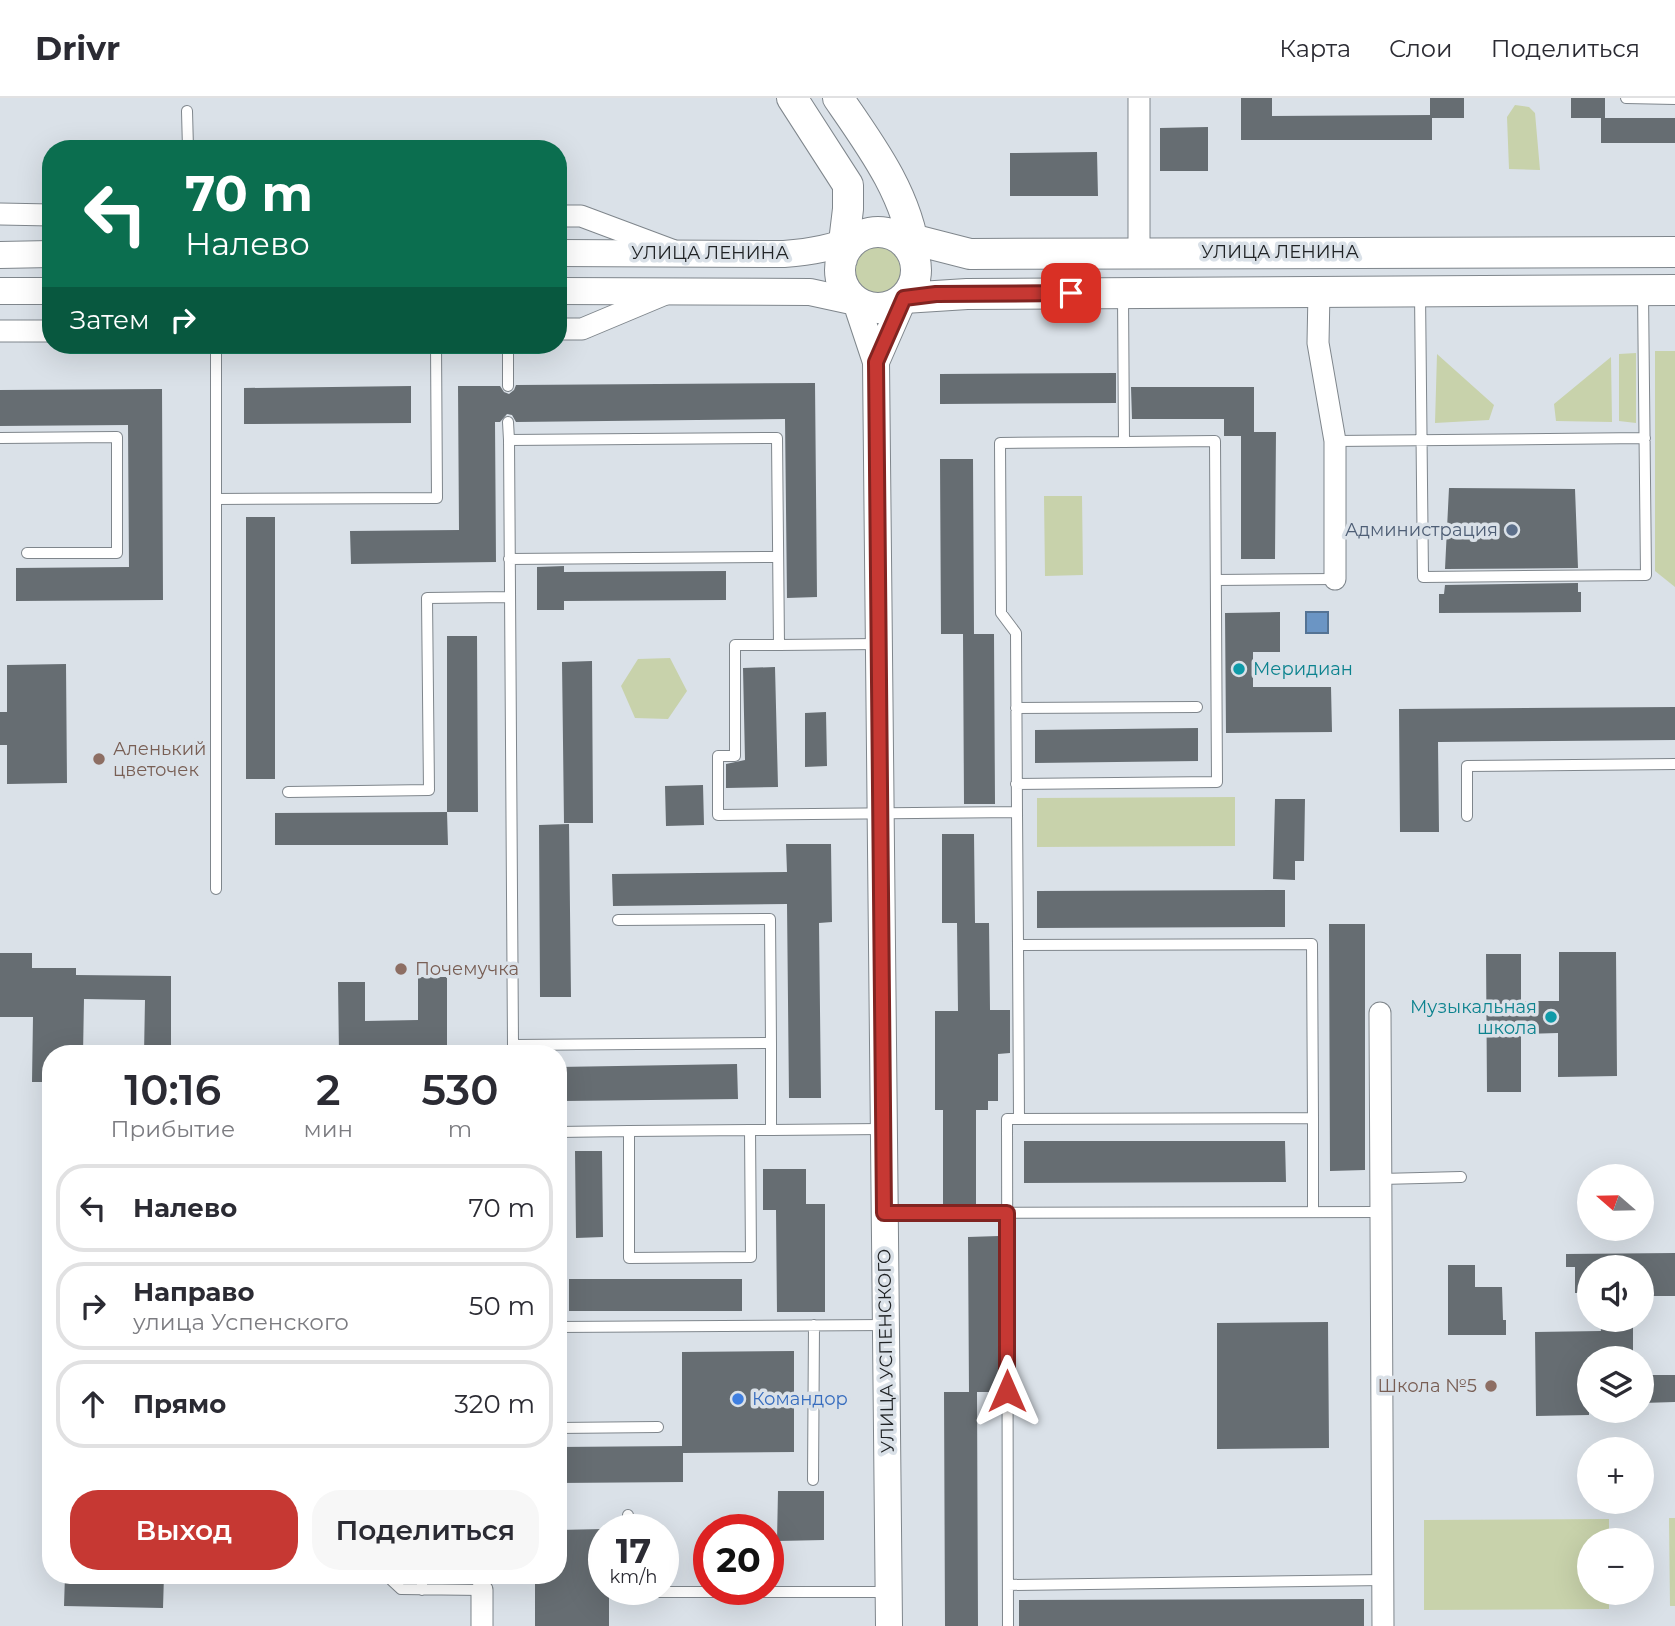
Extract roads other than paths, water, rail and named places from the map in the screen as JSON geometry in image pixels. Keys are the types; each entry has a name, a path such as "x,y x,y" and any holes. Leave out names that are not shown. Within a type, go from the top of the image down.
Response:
{"main road":[{"path":"792,98 848,185 848,209 877,246 916,275 911,291 886,308 876,309 856,302 843,285 877,246 911,226 875,151 838,98"},
{"name":"УЛИЦА ЛЕНИНА","path":"877,246 970,254 1675,251"},
{"path":"904,298 936,294 1675,290"}],"street":[{"path":"1139,98 1139,253"},
{"path":"0,214 42,215"},
{"path":"567,216 581,216 681,253"},
{"name":"УЛИЦА ЛЕНИНА","path":"567,254 784,254 877,246"},
{"path":"0,255 42,254"},
{"path":"0,291 42,291"},
{"path":"567,291 810,292 856,302 876,362"},
{"path":"567,329 582,329 674,291"},
{"path":"1319,292 1318,344 1335,441 1335,579"},
{"path":"876,362 904,298"},
{"path":"0,331 42,331"},
{"name":"УЛИЦА УСПЕНСКОГО","path":"876,362 889,1626"},
{"path":"1380,1013 1383,1626"},
{"path":"482,1590 482,1626"}],"lane":[{"path":"1626,98 1675,99"},
{"path":"187,111 188,140"},
{"path":"1420,291 1423,577 1646,575 1643,290"},
{"path":"1124,293 1124,442"},
{"path":"216,354 216,889"},
{"path":"216,499 437,498 436,354"},
{"path":"508,354 508,386"},
{"path":"508,422 513,1045 771,1043"},
{"path":"0,438 117,437 117,553 27,553"},
{"path":"509,440 777,438 779,645"},
{"path":"1335,441 1645,438"},
{"path":"1016,784 1217,782 1215,441 1000,443 1001,613 1016,633 1016,784 1019,1119"},
{"path":"509,559 778,557"},
{"path":"1216,580 1335,579"},
{"path":"288,792 429,790 427,598 510,597"},
{"path":"878,644 734,645 735,756 718,757 718,815 1017,812"},
{"path":"1016,708 1197,706"},
{"path":"1467,816 1467,766 1675,764"},
{"path":"618,920 769,919 771,1130"},
{"path":"1018,945 1312,944 1313,1212"},
{"path":"1008,1626 1007,1119 1313,1118"},
{"path":"567,1132 883,1129"},
{"path":"629,1131 629,1258 751,1258 750,1130"},
{"path":"1381,1180 1461,1177"},
{"path":"884,1213 1381,1212"},
{"path":"813,1480 814,1325"},
{"path":"567,1327 885,1325"},
{"path":"567,1427 658,1427"},
{"path":"1008,1585 1384,1580"},
{"path":"396,1584 401,1589 482,1590"},
{"path":"422,1584 422,1590"},
{"path":"679,1592 888,1592"}],"water":[{"path":"1306,612 1328,612 1328,633 1306,633"}],"place":[{"name":"Администрация","path":"1512,530"},
{"name":"Меридиан","path":"1239,669"},
{"name":"Аленький цветочек","path":"99,759"},
{"name":"Почемучка","path":"401,969"},
{"name":"Музыкальная школа","path":"1551,1017"},
{"name":"Школа №5","path":"1491,1386"},
{"name":"Командор","path":"738,1399"}]}
